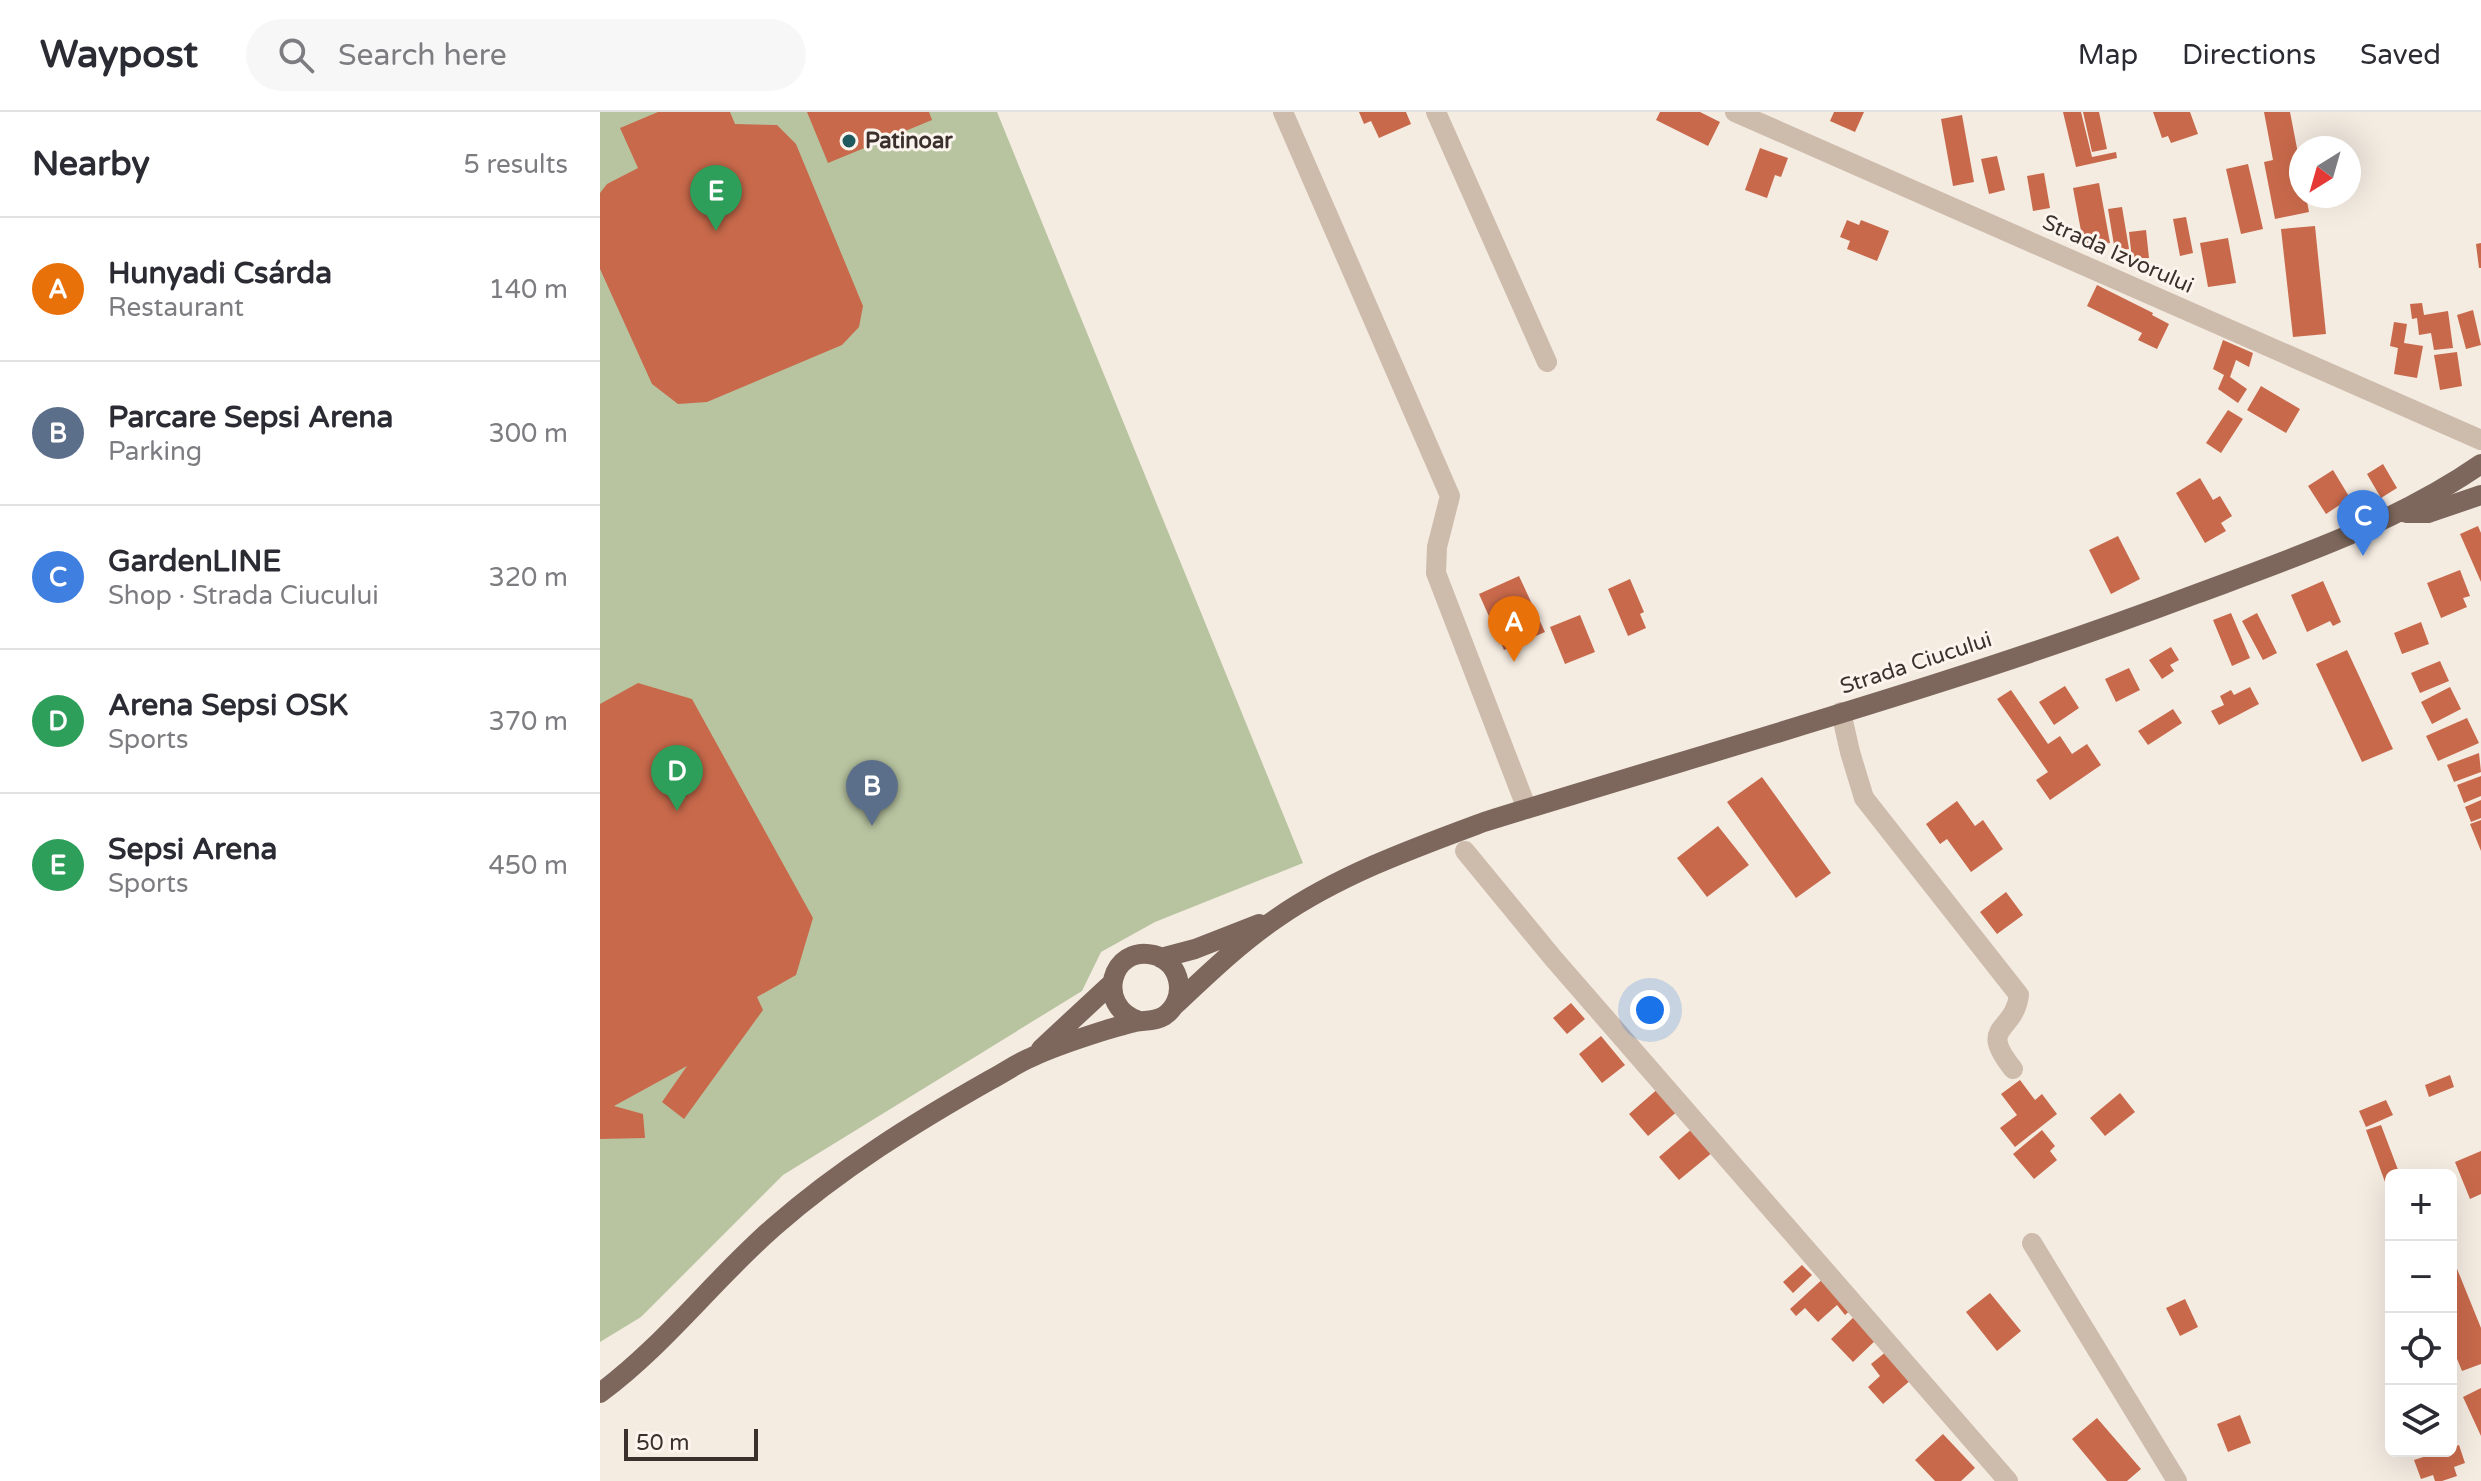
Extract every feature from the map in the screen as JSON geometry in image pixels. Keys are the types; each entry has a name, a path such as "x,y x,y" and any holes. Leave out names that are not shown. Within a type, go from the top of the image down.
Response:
{"main road":[{"path":"2398,513 2481,464"},
{"path":"2398,513 2428,513 2481,495"},
{"name":"Strada Ciucului","path":"1278,917 1363,871 1441,838 1942,681 2135,617 2398,513"},
{"path":"1139,1021 1122,1013 1112,995 1114,973 1129,958 1140,954 1161,958 1195,949 1278,917"},
{"path":"600,1393 630,1368 763,1236 825,1185 941,1108 1032,1057 1106,1030 1139,1021 1158,1020 1211,971 1278,917"},
{"path":"1161,958 1176,974 1179,984 1175,1005"},
{"path":"1032,1057 1111,984"}],"street":[{"path":"1283,112 1450,496 1437,547 1436,573 1527,809"},
{"path":"1436,112 1547,362"},
{"name":"Strada Izvorului","path":"1735,112 2481,440"},
{"path":"1841,712 1864,798 2019,995 2018,1005 1998,1034 1997,1042 1999,1051 2013,1069"},
{"path":"1465,851 1553,958 2008,1481"},
{"path":"2032,1243 2177,1481"}],"green space":[{"path":"600,112 997,112 1303,863 1155,922 1101,952 1082,991 783,1175 641,1317 600,1342"}],"building":[{"path":"658,112 730,112 735,124 777,125 796,144 863,306 859,327 842,345 707,402 678,404 652,384 600,269 600,193 607,184 638,168 620,128"},
{"name":"Patinoar","path":"807,112 929,112 932,120 828,163"},
{"path":"1359,112 1406,112 1411,124 1379,138 1371,121 1364,124"},
{"path":"1660,112 1700,112 1720,122 1708,146 1656,120"},
{"path":"1834,112 1864,112 1855,132 1830,121"},
{"path":"2063,112 2081,112 2092,157 2116,152 2117,158 2076,167"},
{"path":"2083,112 2099,112 2107,149 2092,152"},
{"path":"2153,112 2190,112 2198,134 2171,143 2168,136 2162,138"},
{"path":"2264,112 2290,112 2295,136 2289,136 2289,208 2308,208 2309,212 2275,219 2264,162 2273,160"},
{"path":"1962,115 1974,182 1953,186 1941,119"},
{"path":"1760,148 1788,158 1781,177 1775,175 1767,198 1745,190"},
{"path":"1997,156 2005,190 1989,194 1981,159"},
{"path":"2248,164 2263,229 2241,234 2226,169"},
{"path":"2044,173 2050,208 2033,211 2027,176"},
{"path":"2099,183 2110,243 2084,247 2073,188"},
{"path":"2122,207 2129,249 2115,251 2108,209"},
{"path":"2186,217 2193,253 2180,256 2173,219"},
{"path":"1847,220 1859,225 1861,220 1889,231 1877,261 1847,249 1850,241 1840,237"},
{"path":"2315,226 2326,334 2293,337 2281,229"},
{"path":"2146,230 2149,258 2132,259 2129,232"},
{"path":"2228,238 2236,283 2208,287 2200,243"},
{"path":"2481,243 2481,268 2479,268 2476,244"},
{"path":"2097,285 2169,324 2157,349 2138,340 2142,333 2087,306"},
{"path":"2422,303 2424,315 2448,311 2453,348 2434,350 2431,333 2419,335 2417,318 2412,319 2410,304"},
{"path":"2473,310 2481,345 2466,349 2457,315"},
{"path":"2394,322 2407,324 2404,343 2423,346 2417,378 2394,374 2398,348 2390,346"},
{"path":"2223,340 2253,353 2249,367 2236,360 2230,377 2247,389 2238,403 2218,389 2224,375 2213,369"},
{"path":"2457,352 2462,386 2440,390 2434,355"},
{"path":"2261,386 2300,409 2286,433 2247,410"},
{"path":"2228,410 2243,419 2221,453 2206,443"},
{"path":"2383,464 2397,488 2381,498 2367,474"},
{"path":"2333,470 2350,498 2326,514 2308,486"},
{"path":"2200,478 2213,500 2220,496 2232,516 2221,523 2226,531 2205,543 2176,493"},
{"path":"2478,526 2481,533 2481,582 2460,534"},
{"path":"2118,536 2140,579 2111,594 2089,550"},
{"path":"2460,570 2470,596 2463,598 2467,607 2441,618 2427,583"},
{"path":"1519,576 1545,632 1504,650 1479,594"},
{"path":"1630,579 1644,612 1640,614 1646,628 1628,636 1608,589"},
{"path":"2323,581 2341,622 2333,626 2330,621 2307,632 2291,595"},
{"path":"2231,613 2250,658 2232,666 2213,620"},
{"path":"2257,613 2277,653 2263,660 2242,621"},
{"path":"1580,615 1595,652 1565,664 1550,627"},
{"path":"2421,622 2429,644 2402,654 2394,633"},
{"path":"2171,647 2179,660 2170,665 2174,671 2162,679 2149,660"},
{"path":"2347,650 2393,749 2362,762 2316,664"},
{"path":"2440,661 2449,681 2420,693 2411,673"},
{"path":"2129,668 2140,690 2116,702 2105,679"},
{"path":"638,683 692,699 813,918 796,975 757,997 763,1010 684,1119 662,1102 687,1066 614,1106 643,1114 645,1138 600,1139 600,704"},
{"path":"2065,686 2079,708 2054,725 2039,702"},
{"path":"2250,687 2259,704 2219,725 2211,711 2224,705 2220,696 2231,690 2234,695"},
{"path":"2450,687 2461,709 2432,724 2421,702"},
{"path":"2011,690 2048,744 2060,736 2072,754 2087,744 2101,765 2050,800 2036,780 2048,772 1997,699"},
{"path":"2173,709 2182,723 2148,745 2138,731"},
{"path":"2467,718 2479,743 2438,761 2426,736"},
{"path":"2479,753 2481,772 2454,782 2447,765"},
{"path":"2481,776 2481,796 2464,803 2457,785"},
{"path":"1762,777 1831,873 1796,898 1727,802"},
{"path":"2481,800 2481,818 2471,822 2465,807"},
{"path":"1957,801 1975,826 1983,820 2003,849 1971,872 1947,839 1940,844 1926,824"},
{"path":"2481,820 2481,851 2470,824"},
{"path":"1718,826 1749,865 1707,897 1677,858"},
{"path":"2006,892 2023,915 1997,934 1980,912"},
{"path":"1571,1003 1585,1019 1567,1034 1553,1018"},
{"path":"1601,1036 1625,1065 1602,1083 1579,1054"},
{"path":"2450,1075 2454,1087 2429,1097 2425,1085"},
{"path":"2020,1080 2035,1100 2042,1094 2057,1114 2015,1147 2000,1128 2017,1115 2001,1094"},
{"path":"1660,1087 1679,1110 1648,1136 1629,1114"},
{"path":"2120,1093 2135,1112 2105,1136 2090,1118"},
{"path":"2386,1100 2393,1115 2366,1127 2359,1111"},
{"path":"2381,1125 2398,1169 2385,1169 2385,1182 2366,1130"},
{"path":"1693,1128 1713,1152 1679,1180 1659,1157"},
{"path":"2042,1130 2055,1146 2050,1151 2057,1160 2034,1179 2013,1154"},
{"path":"2481,1151 2481,1194 2470,1199 2455,1162"},
{"path":"1802,1265 1812,1275 1793,1293 1783,1282"},
{"path":"2457,1269 2481,1328 2481,1364 2462,1371 2457,1359"},
{"path":"1826,1276 1854,1307 1845,1315 1837,1305 1818,1322 1805,1308 1796,1316 1790,1309"},
{"path":"1990,1293 2021,1331 1997,1351 1966,1312"},
{"path":"2185,1299 2198,1327 2180,1336 2166,1308"},
{"path":"1858,1313 1880,1336 1853,1362 1831,1339"},
{"path":"1887,1351 1912,1379 1883,1404 1868,1387 1880,1376 1871,1364"},
{"path":"2481,1388 2481,1436 2463,1397"},
{"path":"2240,1415 2251,1443 2228,1452 2217,1424"},
{"path":"2097,1418 2141,1469 2127,1481 2107,1481 2072,1439"},
{"path":"1943,1434 1975,1468 1961,1481 1935,1481 1915,1460"},
{"path":"2457,1446 2465,1463 2454,1467 2457,1476 2442,1481 2435,1481 2433,1475 2421,1479 2414,1460 2457,1457"}],"place":[{"name":"Patinoar","path":"849,141"},
{"name":"Sepsi Arena","path":"716,231"},
{"name":"GardenLINE","path":"2363,556"},
{"name":"Hunyadi Csárda","path":"1514,662"},
{"name":"Arena Sepsi OSK","path":"677,811"},
{"name":"Parcare Sepsi Arena","path":"872,826"}]}
